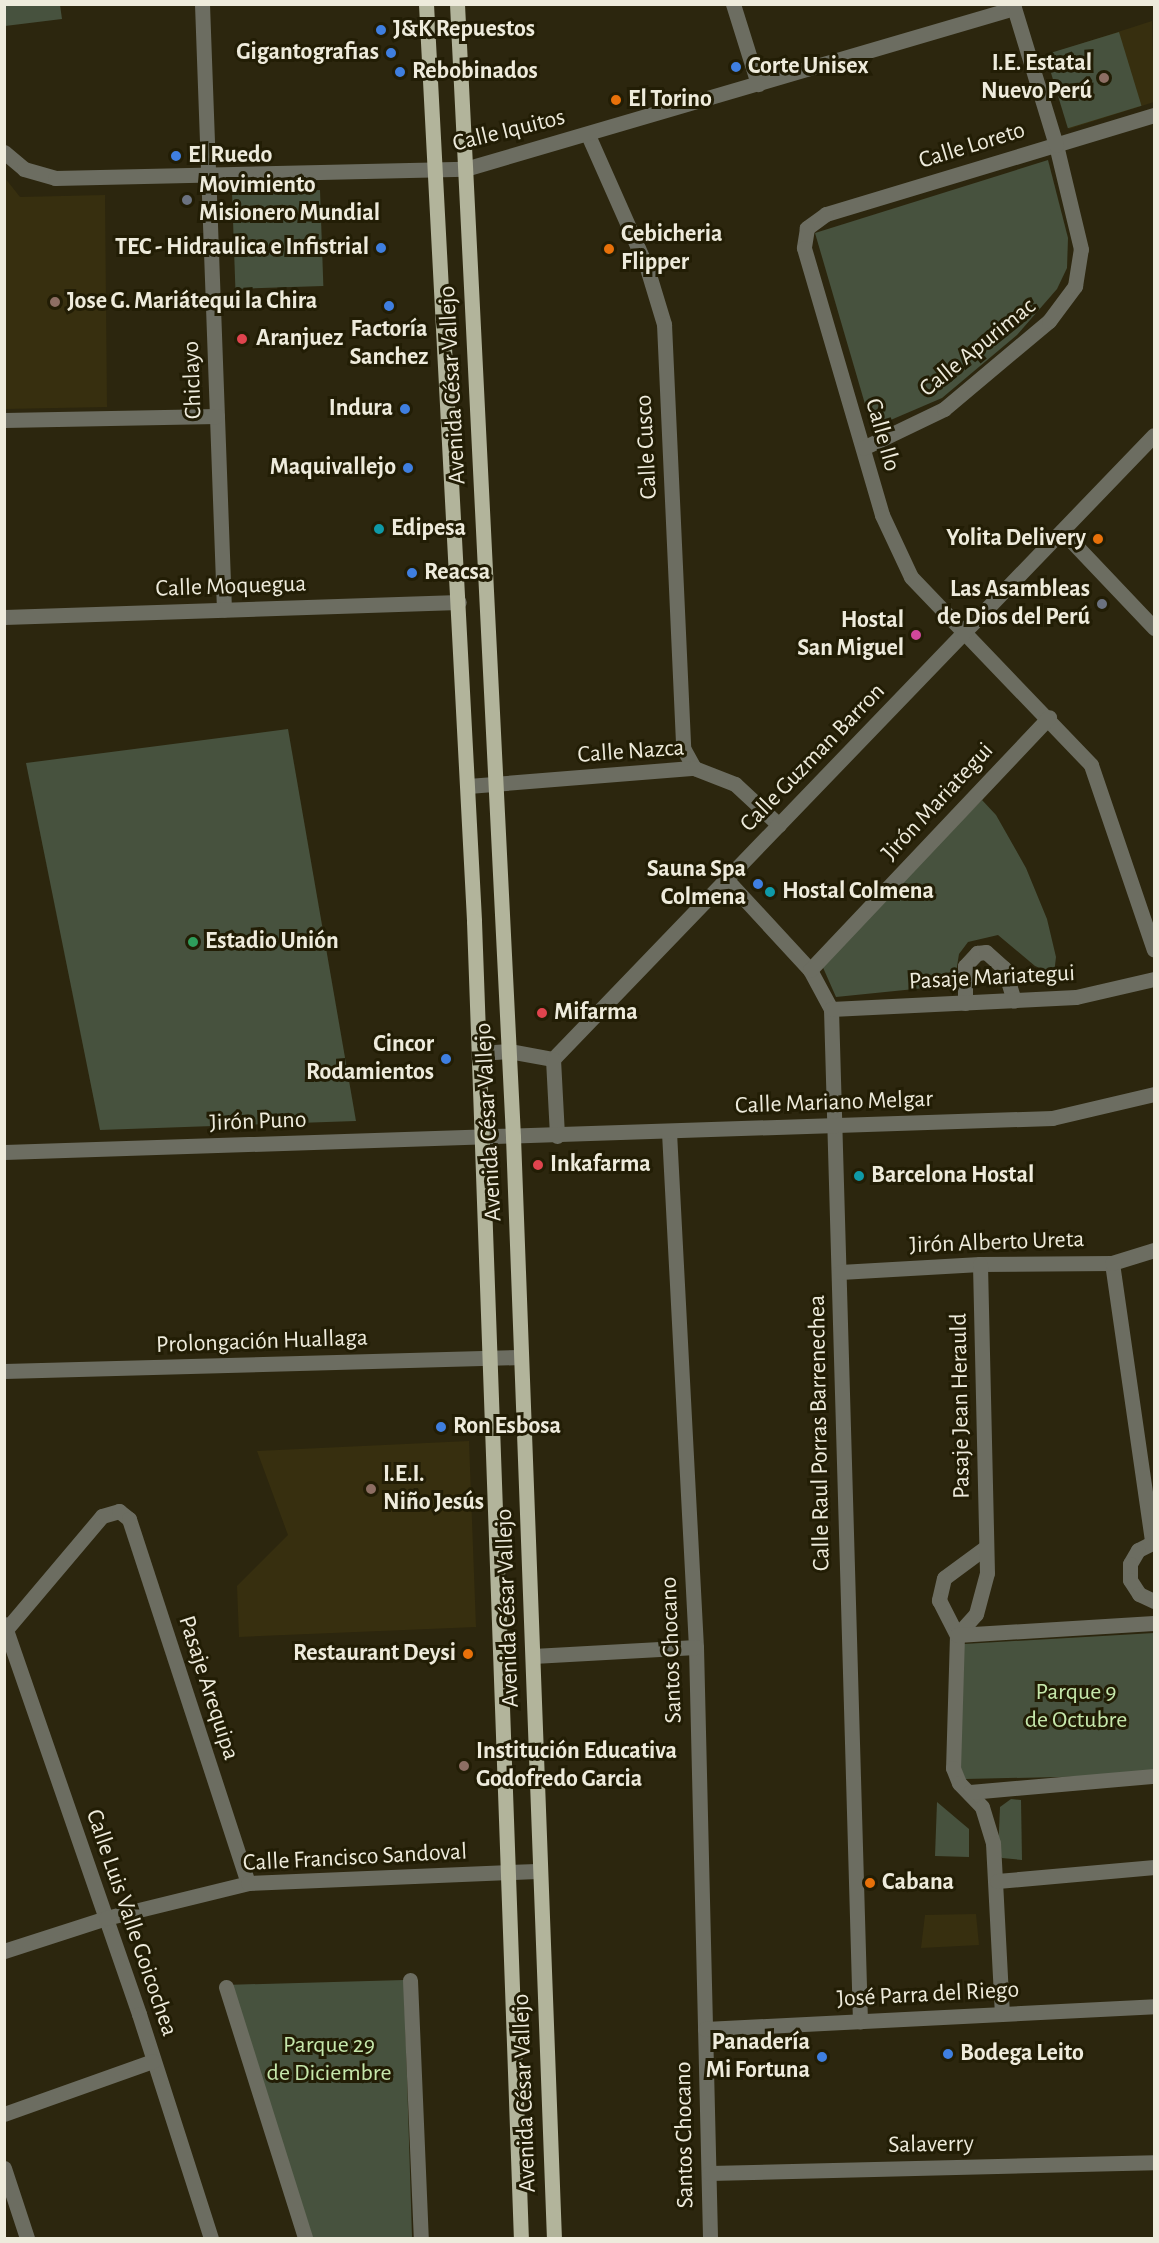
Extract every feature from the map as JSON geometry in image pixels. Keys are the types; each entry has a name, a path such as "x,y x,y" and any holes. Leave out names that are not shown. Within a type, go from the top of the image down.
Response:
{"main road":[{"name":"Avenida César Vallejo","path":"426,4 459,602 480,1053 521,2238"},
{"name":"Avenida César Vallejo","path":"457,4 513,1137 533,1656 537,1871 554,2238"},
{"path":"456,545 483,543"}],"street":[{"name":"Chiclayo","path":"202,4 224,610"},
{"path":"733,4 758,84"},
{"name":"Calle Iquitos","path":"4,152 24,169 47,177 465,169 588,135 1013,6"},
{"name":"Calle Apurimac","path":"863,448 944,410 1049,321 1075,286 1081,249 1056,144 1013,6"},
{"name":"Calle Loreto","path":"807,228 826,214 1155,115"},
{"name":"Calle Cusco","path":"588,135 647,268 664,324 682,748 694,768"},
{"name":"Calle Ilo","path":"807,228 804,248 882,515 910,577 963,634 1048,717 1091,765 1155,950"},
{"path":"4,420 217,416"},
{"name":"Calle Guzman Barron","path":"553,1059 1155,435"},
{"path":"1062,531 1155,628"},
{"name":"Calle Moquegua","path":"4,617 459,602"},
{"name":"Jirón Mariategui","path":"810,970 1048,717"},
{"name":"Calle Nazca","path":"468,786 494,786 694,768 735,784 779,825"},
{"name":"Calle Raul Porras Barrenechea","path":"728,880 810,970 831,1009 860,2022"},
{"path":"965,1003 964,966 977,953 986,952 1004,968 1014,1000"},
{"name":"Pasaje Mariategui","path":"831,1009 1076,997 1155,979"},
{"path":"480,1053 509,1051 553,1059 557,1136"},
{"name":"Calle Mariano Melgar","path":"513,1137 1052,1118 1155,1094"},
{"name":"Santos Chocano","path":"669,1132 696,1647 710,2238"},
{"name":"Jirón Puno","path":"4,1152 513,1137"},
{"name":"Jirón Alberto Ureta","path":"840,1272 980,1264 1112,1263 1155,1250"},
{"path":"1112,1263 1153,1542 1138,1550 1130,1564 1130,1580 1139,1594 1155,1601"},
{"name":"Pasaje Jean Herauld","path":"957,1635 976,1614 983,1598 986,1547 980,1264"},
{"name":"Prolongación Huallaga","path":"4,1371 522,1357"},
{"name":"Pasaje Arequipa","path":"6,1629 102,1516 119,1511 129,1519 248,1883"},
{"path":"986,1547 951,1572 939,1590 941,1607 957,1635 953,1768 959,1783 970,1792 988,1819 997,1881 1002,2012"},
{"path":"957,1635 1155,1623"},
{"name":"Calle Luis Valle Goicochea","path":"6,1629 106,1918 211,2238"},
{"path":"533,1656 696,1647"},
{"path":"970,1792 1155,1776"},
{"path":"997,1881 1155,1867"},
{"name":"Calle Francisco Sandoval","path":"4,1951 106,1918 248,1883 537,1871"},
{"path":"410,1980 421,2238"},
{"path":"226,1987 305,2238"},
{"name":"José Parra del Riego","path":"705,2029 860,2022 1002,2012 1155,2006"},
{"path":"4,2114 153,2061"},
{"name":"Salaverry","path":"709,2173 1155,2162"},
{"path":"4,2168 27,2238"}],"shaded area":[{"name":"I.E. Estatal Nuevo Perú","path":"1152,21 1154,102 1069,129 1046,55"},
{"name":"Jose G. Mariátequi la Chira","path":"5,178 20,197 105,195 107,407 5,409"},
{"path":"469,1441 476,1627 239,1637 237,1586 288,1535 257,1451"},
{"path":"976,1914 979,1945 921,1948 925,1915"}],"green space":[{"path":"5,4 60,5 62,19 5,26"},
{"name":"I.E. Estatal Nuevo Perú","path":"1119,32 1142,106 1068,128 1045,55"},
{"path":"1048,160 1068,238 1067,268 1057,289 1017,335 942,398 872,428 815,233"},
{"path":"320,190 323,286 235,289 232,193"},
{"name":"Estadio Unión","path":"288,729 356,1121 100,1130 26,763"},
{"path":"982,800 996,815 1026,868 1047,919 1056,957 1054,974 1035,966 998,935 968,942 959,954 954,985 836,997 821,963"},
{"name":"Parque 9 de Octubre","path":"1154,1633 1154,1770 1102,1776 965,1779 960,1766 964,1644"},
{"path":"1011,1799 1021,1800 1022,1860 1002,1858 998,1853 1000,1807"},
{"path":"937,1802 969,1829 969,1857 935,1856"},
{"name":"Parque 29 de Diciembre","path":"404,1980 412,2238 304,2238 224,1985"}],"place":[{"name":"J&K Repuestos","path":"381,30"},
{"name":"Gigantografias","path":"391,53"},
{"name":"Corte Unisex","path":"736,67"},
{"name":"Rebobinados","path":"400,72"},
{"name":"I.E. Estatal Nuevo Perú","path":"1104,78"},
{"name":"El Torino","path":"616,100"},
{"name":"El Ruedo","path":"176,156"},
{"name":"Movimiento Misionero Mundial","path":"187,200"},
{"name":"TEC - Hidraulica e Infistrial","path":"381,248"},
{"name":"Cebicheria Flipper","path":"609,249"},
{"name":"Jose G. Mariátequi la Chira","path":"55,302"},
{"name":"Factoría Sanchez","path":"389,306"},
{"name":"Aranjuez","path":"242,339"},
{"name":"Indura","path":"405,409"},
{"name":"Maquivallejo","path":"408,468"},
{"name":"Edipesa","path":"379,529"},
{"name":"Yolita Delivery","path":"1098,539"},
{"name":"Reacsa","path":"412,573"},
{"name":"Las Asambleas de Dios del Perú","path":"1102,604"},
{"name":"Hostal San Miguel","path":"916,635"},
{"name":"Sauna Spa Colmena","path":"758,884"},
{"name":"Hostal Colmena","path":"770,892"},
{"name":"Estadio Unión","path":"193,942"},
{"name":"Mifarma","path":"542,1013"},
{"name":"Cincor Rodamientos","path":"446,1059"},
{"name":"Inkafarma","path":"538,1165"},
{"name":"Barcelona Hostal","path":"859,1176"},
{"name":"Ron Esbosa","path":"441,1427"},
{"name":"I.E.I. Niño Jesús","path":"371,1489"},
{"name":"Restaurant Deysi","path":"468,1654"},
{"name":"Institución Educativa Godofredo Garcia","path":"464,1766"},
{"name":"Cabana","path":"870,1883"},
{"name":"Bodega Leito","path":"948,2054"},
{"name":"Panadería Mi Fortuna","path":"822,2057"}]}
